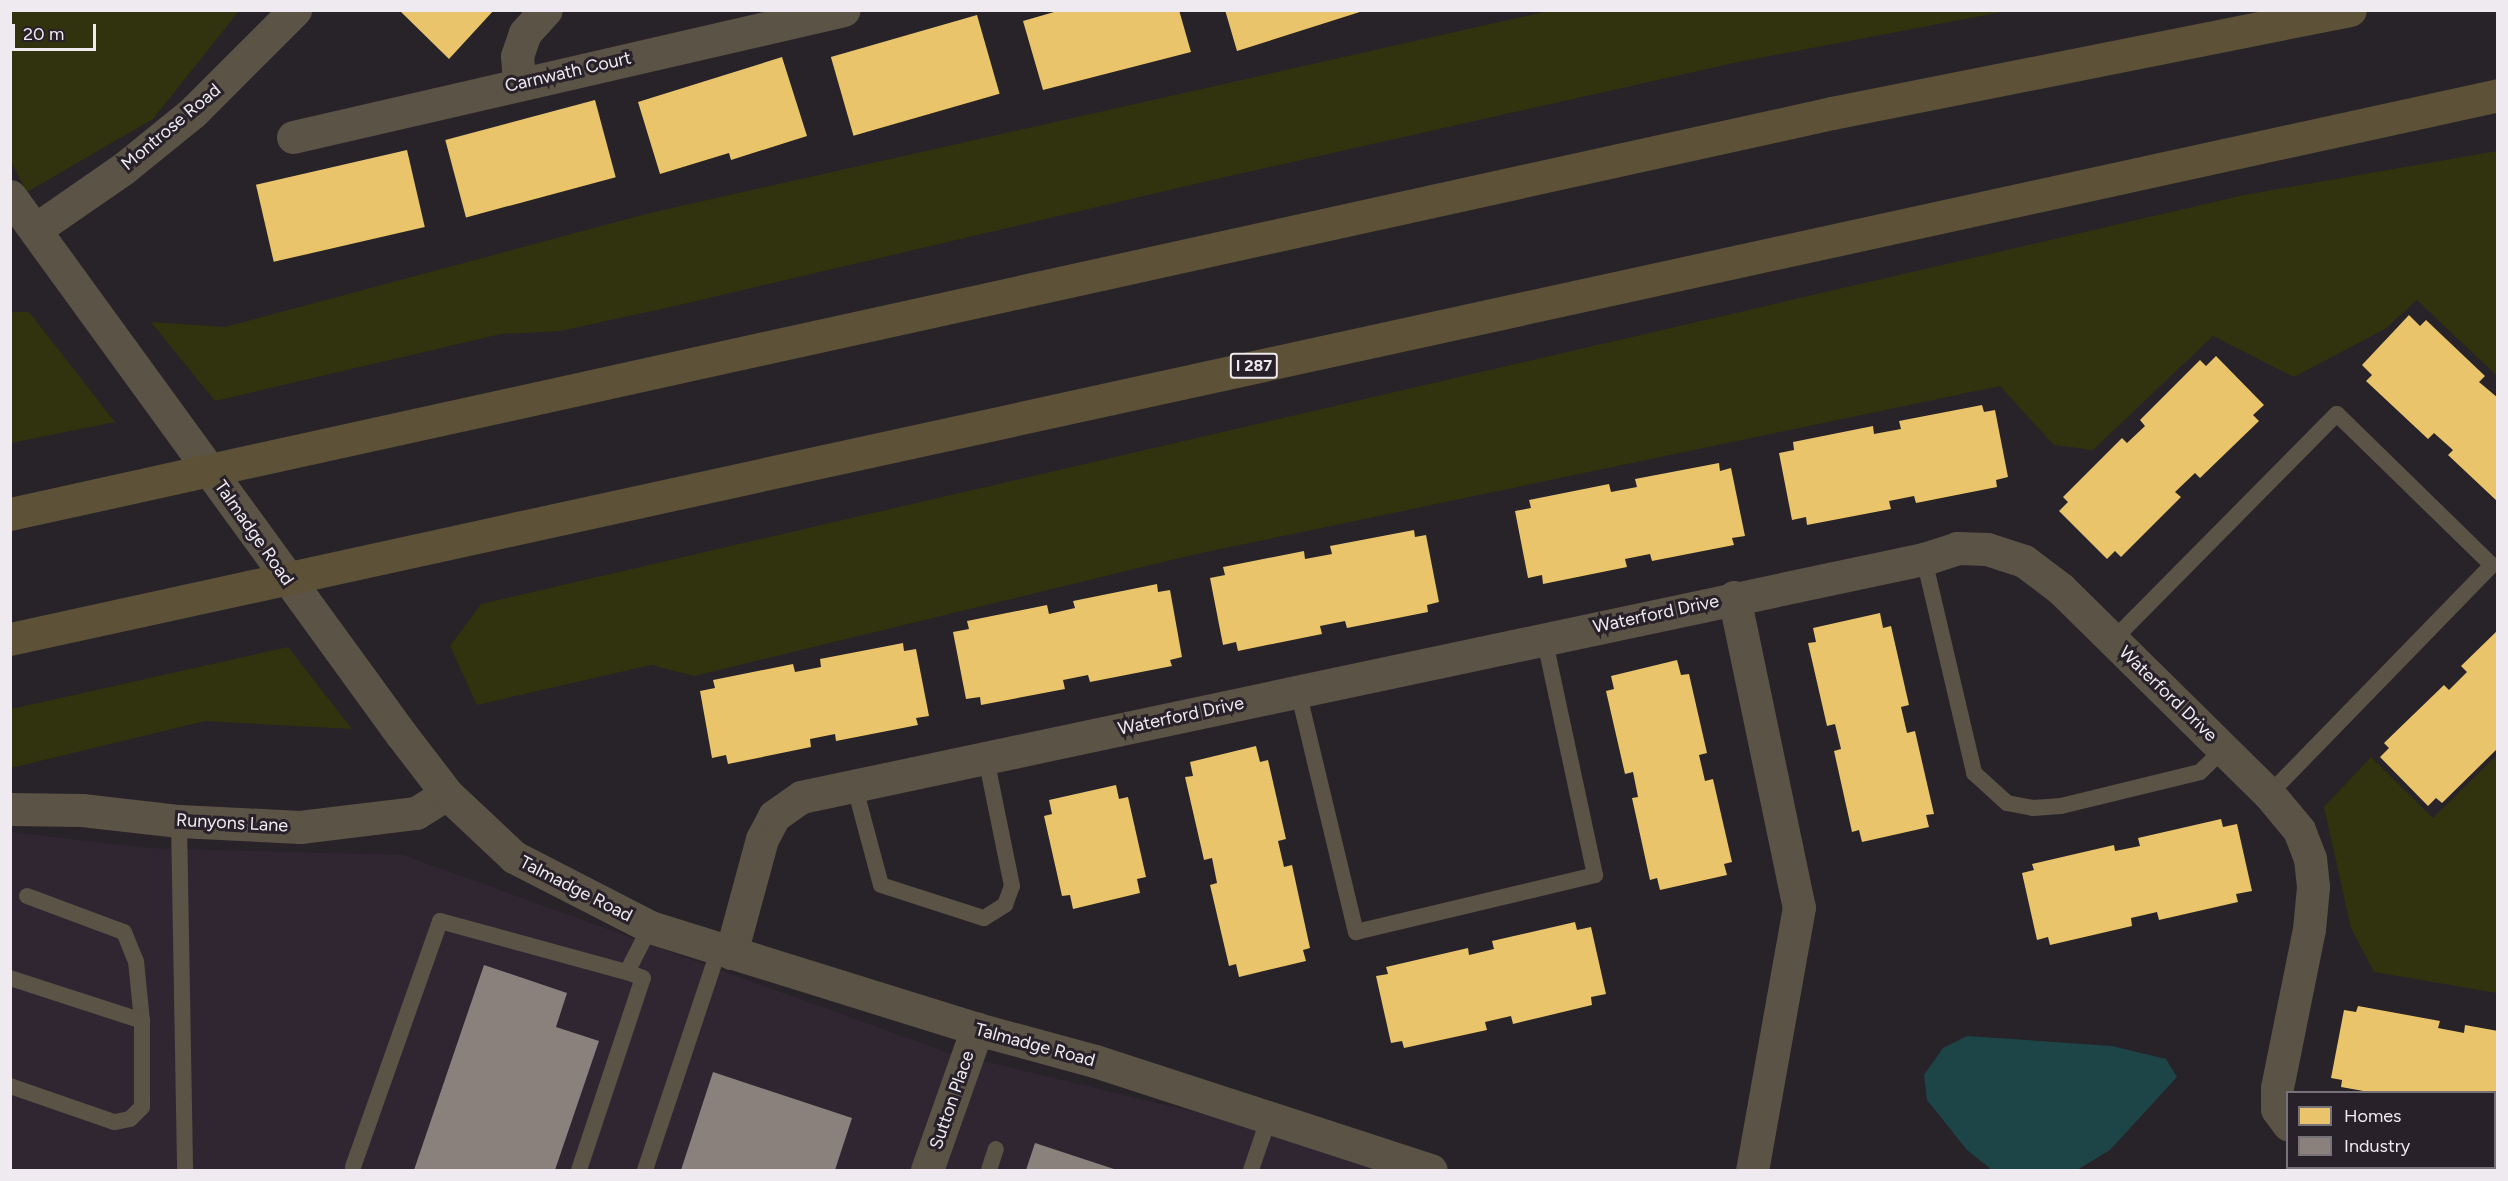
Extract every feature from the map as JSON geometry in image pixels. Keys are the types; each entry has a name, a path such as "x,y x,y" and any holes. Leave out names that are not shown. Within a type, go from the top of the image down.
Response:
{"highway":[{"path":"10,514 1832,113 2350,10"},
{"name":"I 287","path":"10,639 2498,95"}],"street":[{"name":"Montrose Road","path":"36,229 124,168 192,113 295,10"},
{"path":"519,83 517,56 525,33 546,10"},
{"name":"Carnwath Court","path":"293,137 519,83 844,10"},
{"name":"Talmadge Road","path":"10,196 36,229 319,625 447,794 514,857 650,927 977,1029 1095,1061 1431,1170"},
{"name":"Waterford Drive","path":"725,951 762,839 774,816 801,797 855,788 1734,597 1924,559 1957,548 1987,549 2024,561 2049,578 2269,794 2299,830 2310,858 2313,887 2310,928 2277,1088 2277,1109 2286,1121"},
{"name":"Waterford Drive","path":"1734,597 1798,907 1752,1170"},
{"name":"Runyons Lane","path":"10,809 82,810 179,821 300,826 398,817 416,813 447,794"},
{"name":"Sutton Place","path":"927,1170 977,1029"}],"lane":[{"path":"2113,640 2337,414 2492,565 2269,794"},
{"path":"1924,559 1974,773 2007,803 2033,808 2061,806 2200,772 2224,749"},
{"path":"1298,691 1356,932 1594,875 1544,638"},
{"path":"855,788 881,885 984,918 1005,905 1012,886 986,758"},
{"path":"179,821 185,1170"},
{"path":"10,1086 114,1122 130,1119 142,1107 142,1021 136,961 124,933 27,896"},
{"path":"353,1167 440,921 643,978 579,1170"},
{"path":"627,972 650,927"},
{"path":"645,1170 725,951"},
{"path":"10,978 142,1021"},
{"path":"1251,1170 1269,1118"},
{"path":"988,1170 996,1149"}],"shaded area":[{"path":"11,832 147,848 403,855 946,1052 1435,1170 11,1170"}],"green space":[{"path":"1553,10 2007,11 1738,62 1212,180 675,306 560,331 501,334 215,401 151,322 225,327 650,213"},
{"path":"10,11 239,11 153,119 27,192 11,162"},
{"path":"2497,151 2497,376 2417,300 2385,329 2294,377 2213,336 2093,450 2054,445 2000,386 1192,555 694,676 651,665 477,705 450,646 481,604 2244,195"},
{"path":"11,312 29,312 115,422 11,443"},
{"path":"288,647 352,729 205,721 11,768 11,709"},
{"path":"2497,755 2497,993 2374,972 2351,928 2324,807 2371,757 2433,818"}],"water":[{"path":"1967,1036 2112,1046 2166,1059 2177,1077 2110,1150 2077,1170 1992,1170 1967,1150 1927,1100 1924,1075 1943,1048"}],"building: Homes":[{"path":"399,10 494,10 449,59"},
{"path":"1061,10 1179,10 1191,52 1043,90 1023,21"},
{"path":"1225,10 1363,10 1363,11 1237,51"},
{"path":"977,15 1000,94 853,136 831,57"},
{"path":"782,57 807,136 731,160 729,153 660,174 638,102"},
{"path":"595,100 616,177 466,217 445,140"},
{"path":"407,150 425,227 274,262 256,185"},
{"path":"2409,315 2420,326 2426,320 2485,376 2479,382 2498,398 2498,502 2448,455 2453,450 2434,433 2428,439 2366,381 2372,375 2362,365"},
{"path":"2216,356 2264,405 2253,415 2259,421 2200,478 2195,473 2175,492 2181,497 2121,557 2115,551 2107,559 2059,511 2068,502 2063,497 2122,438 2127,443 2145,426 2140,420 2200,360 2206,366"},
{"path":"1982,405 1984,412 1995,410 2008,477 1996,480 1997,487 1916,503 1914,496 1889,501 1891,509 1807,525 1806,517 1792,520 1779,453 1794,450 1793,442 1873,426 1874,434 1901,429 1899,421"},
{"path":"1719,463 1720,471 1731,468 1745,536 1732,538 1734,545 1652,561 1650,554 1625,559 1627,567 1543,584 1542,575 1528,578 1515,511 1531,508 1529,500 1609,484 1611,492 1637,487 1635,479"},
{"path":"1414,530 1415,537 1426,535 1439,602 1427,605 1428,612 1347,628 1345,621 1320,626 1322,634 1238,651 1236,642 1223,645 1210,578 1225,575 1223,567 1304,551 1305,559 1332,554 1330,546"},
{"path":"1157,584 1158,592 1170,590 1182,657 1170,660 1172,666 1090,682 1088,675 1063,680 1065,689 981,705 980,697 966,699 953,632 969,629 967,621 1047,605 1049,614 1075,608 1073,601"},
{"path":"1880,613 1883,628 1891,626 1909,705 1901,707 1907,733 1915,731 1934,814 1926,815 1929,827 1862,842 1859,830 1852,832 1834,751 1841,749 1835,724 1827,726 1808,643 1816,642 1813,628"},
{"path":"2498,630 2498,748 2442,803 2436,798 2428,806 2380,757 2389,748 2384,743 2444,685 2449,690 2467,672 2461,666"},
{"path":"903,643 904,651 916,649 929,716 916,718 918,725 836,741 835,734 810,739 811,747 728,764 726,755 712,758 700,691 715,688 713,680 793,664 795,672 821,667 820,659"},
{"path":"1677,660 1681,675 1689,674 1707,753 1699,755 1705,781 1713,779 1732,862 1724,864 1727,875 1660,890 1657,878 1650,880 1632,798 1638,797 1633,772 1625,774 1606,691 1614,689 1611,676"},
{"path":"1256,746 1260,762 1268,760 1286,839 1278,841 1284,867 1292,865 1310,948 1303,950 1306,961 1239,977 1236,964 1229,966 1210,885 1217,883 1212,858 1204,860 1185,777 1193,776 1190,762"},
{"path":"1116,785 1119,799 1128,797 1146,877 1137,879 1140,893 1073,909 1070,895 1062,896 1044,816 1052,814 1049,800"},
{"path":"2221,819 2223,827 2237,824 2252,891 2236,894 2238,902 2159,920 2157,912 2131,918 2132,926 2050,945 2048,937 2037,940 2022,873 2034,870 2032,864 2114,845 2115,851 2140,846 2138,838"},
{"path":"1575,922 1577,930 1591,927 1606,994 1591,997 1592,1005 1513,1024 1511,1016 1485,1022 1487,1030 1404,1048 1402,1041 1391,1043 1376,976 1388,974 1386,967 1468,948 1469,955 1494,949 1492,941"},
{"path":"2358,1006 2440,1021 2438,1028 2464,1033 2465,1025 2498,1031 2498,1118 2496,1091 2363,1091 2341,1087 2342,1080 2331,1078 2344,1010 2356,1012"}],"building: Industry":[{"path":"484,965 567,993 556,1027 599,1041 555,1170 414,1170"},
{"path":"713,1072 852,1118 835,1170 681,1170"},
{"path":"1035,1143 1117,1170 1026,1170"}]}
